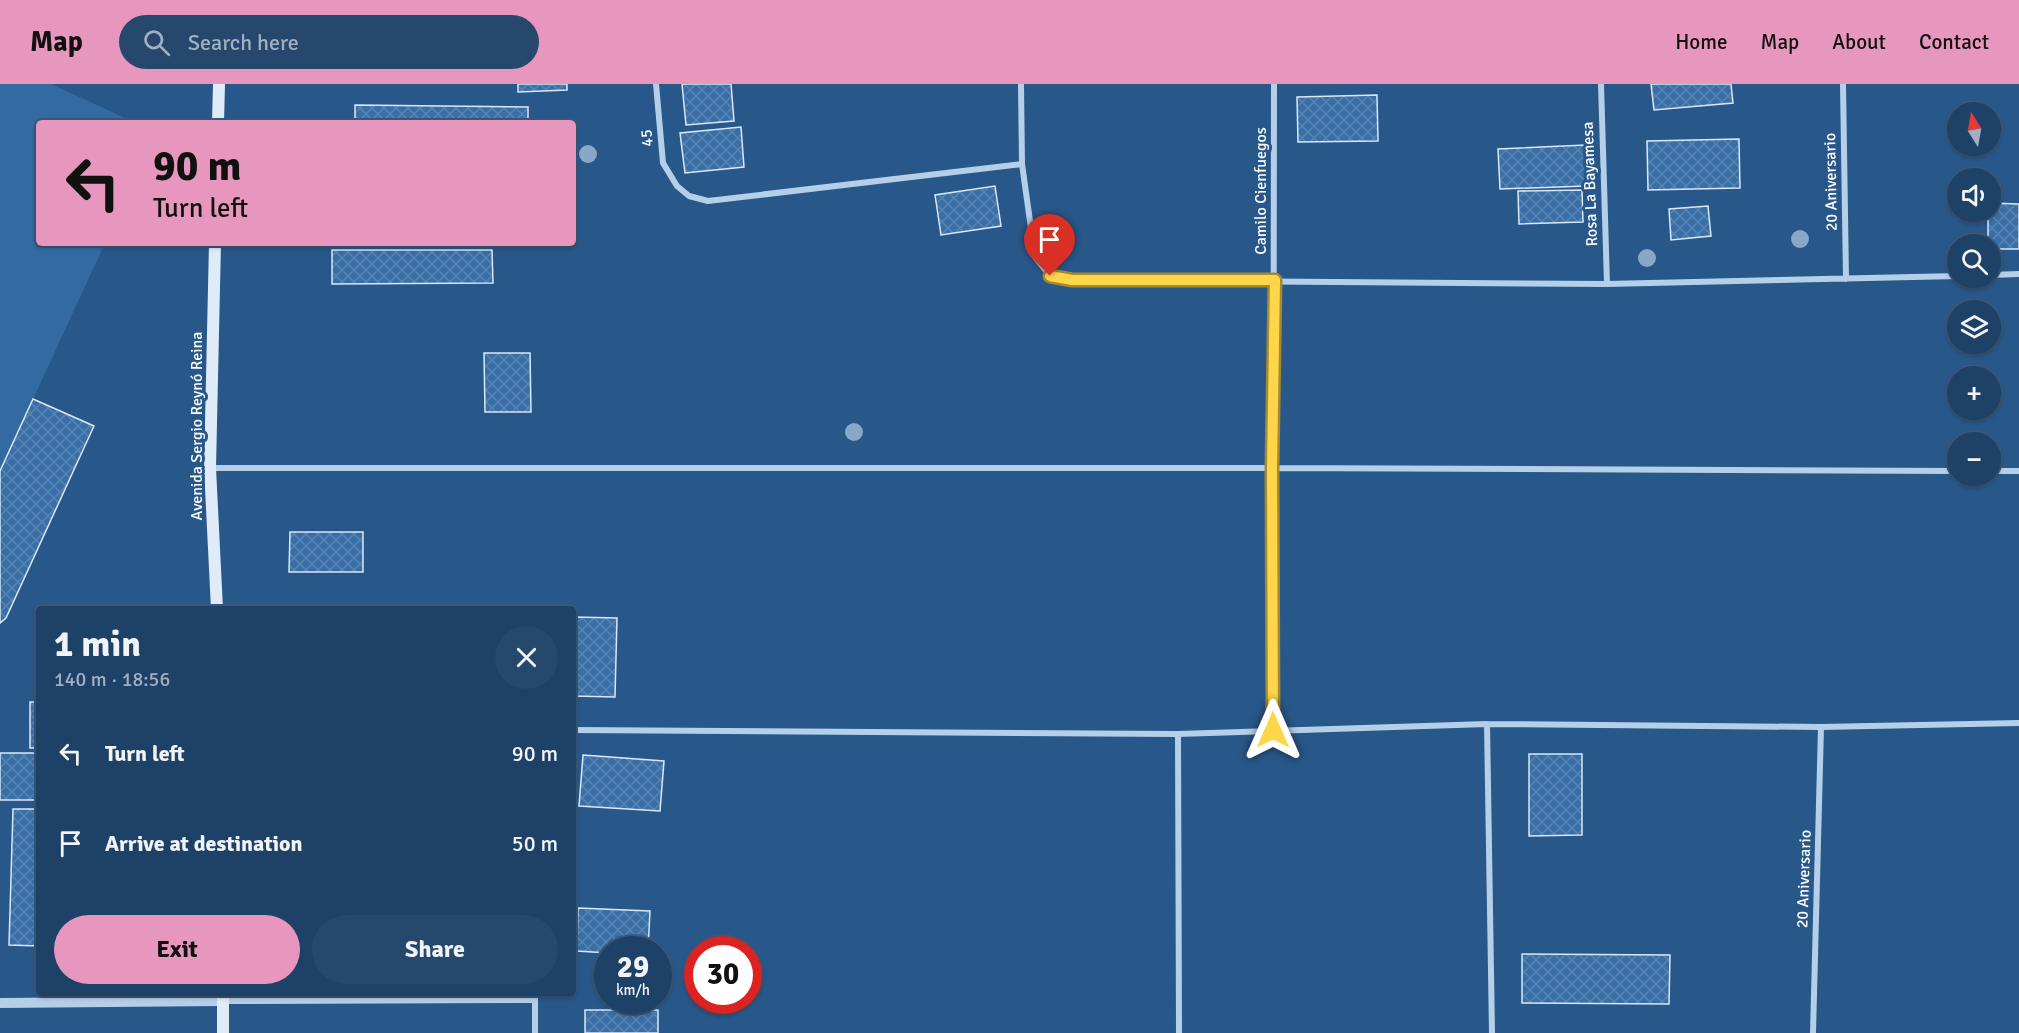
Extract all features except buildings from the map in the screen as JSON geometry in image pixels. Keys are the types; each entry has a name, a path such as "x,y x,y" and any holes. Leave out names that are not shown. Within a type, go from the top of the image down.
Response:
{"main road":[{"path":"218,120 219,84"},
{"name":"Avenida Sergio Reynó Reina","path":"215,246 210,468 217,606"},
{"path":"223,997 223,1033"}],"street":[{"name":"45","path":"656,84 663,163 677,186 688,196 708,201 1022,164"},
{"path":"1021,84 1022,164 1035,257 1050,276 1072,280 1607,284 1947,276"},
{"name":"Camilo Cienfuegos","path":"1273,730 1274,84"},
{"name":"Rosa La Bayamesa","path":"1600,84 1607,284"},
{"name":"20 Aniversario","path":"1844,84 1846,279"},
{"path":"2001,275 2019,274"},
{"path":"210,468 1272,468 1947,471"},
{"path":"2001,471 2019,471"},
{"path":"576,730 1178,734 1487,724 1821,727 2019,723"},
{"path":"1487,724 1492,1033"},
{"name":"20 Aniversario","path":"1813,1033 1821,727"},
{"path":"1178,734 1179,1033"},
{"path":"0,1003 223,997 535,997 534,1033"}],"shaded area":[{"path":"0,84 51,84 129,120 36,120 36,246 104,246 0,471"}],"route":[{"path":"1050,276 1072,280 1275,280 1272,468 1273,730"}]}
